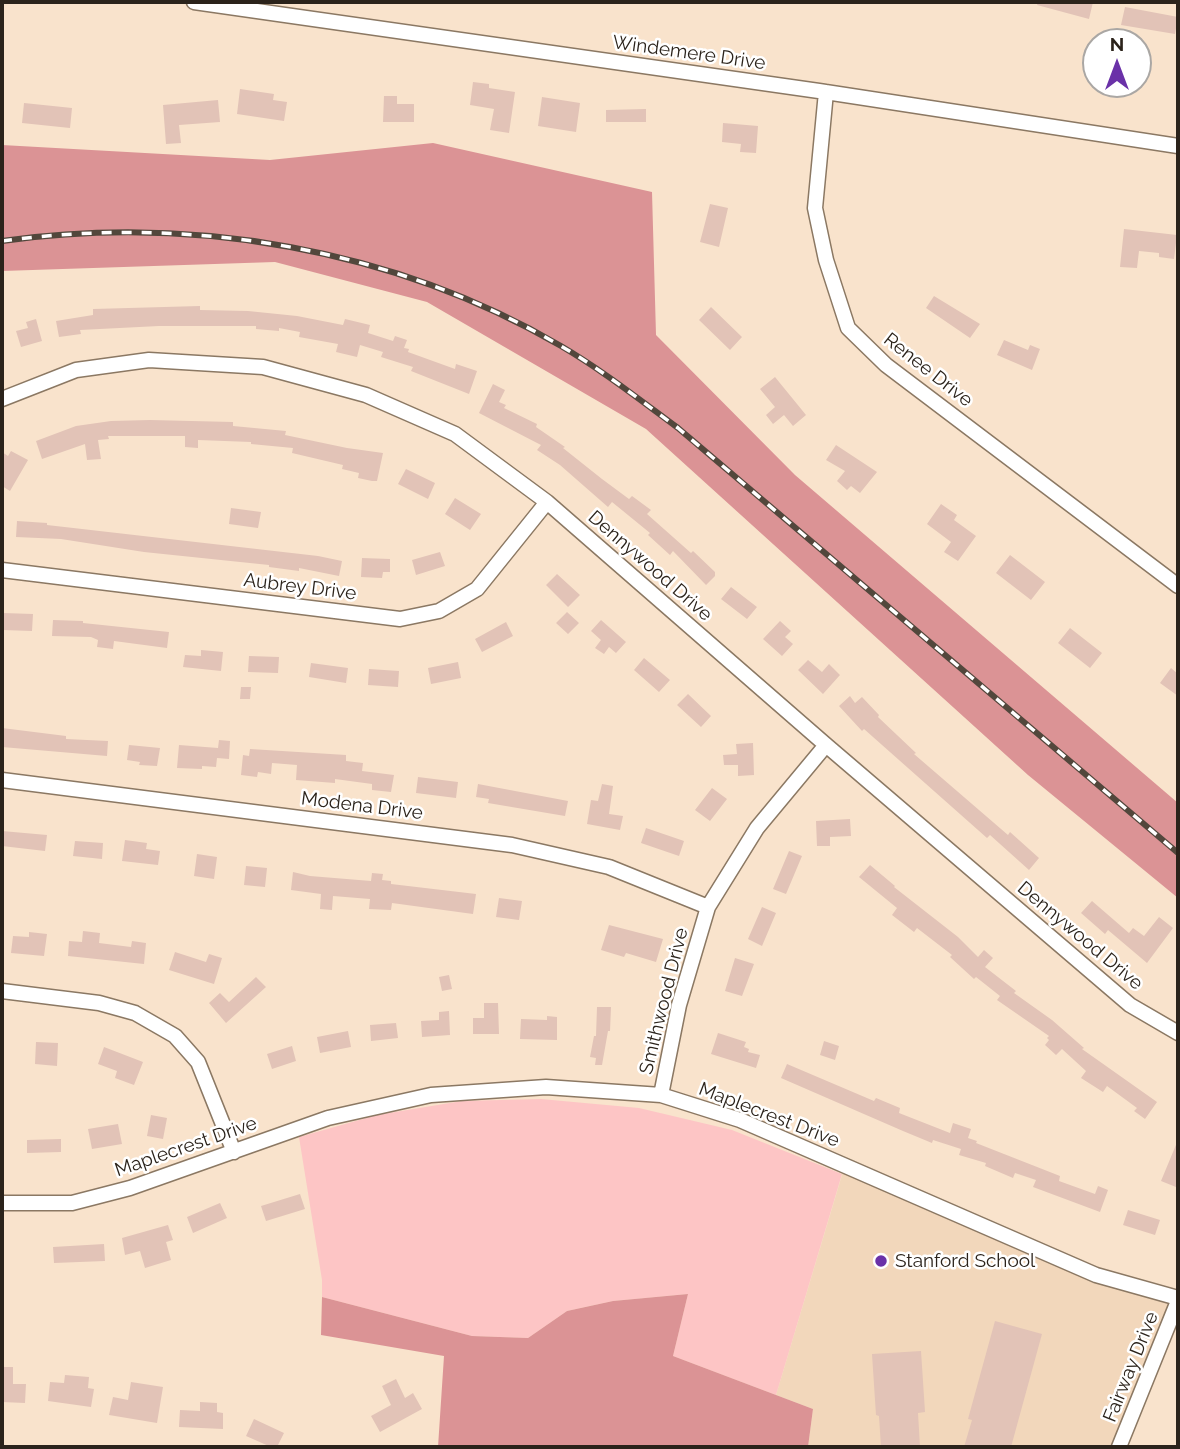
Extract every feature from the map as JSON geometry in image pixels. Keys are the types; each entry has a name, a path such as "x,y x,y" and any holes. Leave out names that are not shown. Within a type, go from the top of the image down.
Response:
{"street":[{"name":"Windemere Drive","path":"194,2 826,92 1178,146"},
{"name":"Renee Drive","path":"826,92 815,208 827,260 848,328 886,365 1178,586"},
{"name":"Dennywood Drive","path":"2,399 76,370 149,360 263,367 366,395 455,434 547,502 1130,1005 1178,1033"},
{"name":"Aubrey Drive","path":"2,570 400,619 439,611 477,589 547,502"},
{"name":"Smithwood Drive","path":"661,1095 679,1005 708,907 757,828 826,745"},
{"name":"Modena Drive","path":"2,780 512,845 609,867 708,907"},
{"path":"2,991 99,1003 135,1013 175,1036 198,1062 234,1152"},
{"name":"Maplecrest Drive","path":"2,1203 72,1203 130,1188 328,1118 431,1095 545,1087 661,1095 740,1120 1096,1275 1178,1299"},
{"name":"Fairway Drive","path":"1119,1447 1178,1299"}],"shaded area":[{"path":"433,143 652,192 656,335 795,475 1178,803 1178,898 1028,775 646,429 427,302 275,262 2,271 2,145 270,160"},
{"path":"541,1099 639,1108 732,1130 842,1174 776,1395 673,1356 688,1294 613,1301 567,1311 528,1338 472,1336 322,1297 322,1280 299,1137 377,1115 462,1101"},
{"path":"845,1165 1096,1275 1178,1298 1119,1447 808,1447 813,1409 776,1395"},
{"path":"688,1294 673,1356 813,1409 808,1447 438,1447 444,1356 321,1335 322,1297 472,1336 528,1338 567,1311 613,1301"}],"building":[{"path":"1038,2 1093,2 1089,19 1037,5"},
{"path":"1125,7 1178,17 1175,34 1152,28 1121,25"},
{"path":"473,82 489,84 489,88 515,92 509,133 490,130 494,109 470,105"},
{"path":"240,89 274,94 273,100 287,102 284,121 237,114"},
{"path":"384,96 397,96 397,104 414,104 414,122 383,122"},
{"path":"542,97 580,103 576,132 538,126"},
{"path":"218,100 220,122 179,125 181,143 166,144 163,105"},
{"path":"24,103 72,108 70,128 22,123"},
{"path":"646,109 646,122 606,122 606,110"},
{"path":"723,123 758,126 756,153 740,152 741,144 722,142"},
{"path":"710,204 728,208 719,247 700,242"},
{"path":"1124,229 1177,235 1174,259 1159,257 1159,253 1139,251 1137,268 1120,267"},
{"path":"934,296 980,324 970,338 926,308"},
{"path":"200,306 200,310 297,316 343,325 345,319 370,325 368,333 393,341 395,336 407,340 404,348 409,349 408,352 455,369 456,364 477,371 469,394 411,371 413,367 381,357 383,352 360,345 357,357 336,352 338,344 299,337 300,332 279,328 279,331 256,329 256,326 159,326 80,330 81,334 59,337 56,321 93,315 93,309"},
{"path":"711,307 742,337 730,350 699,320"},
{"path":"36,319 42,341 21,347 16,331 28,328 26,322"},
{"path":"1004,340 1028,350 1030,345 1040,349 1032,370 997,355"},
{"path":"775,377 806,415 793,426 784,415 773,424 766,415 775,407 760,389"},
{"path":"493,384 505,390 499,402 506,405 504,408 537,424 536,427 565,447 563,448 602,479 629,499 632,496 651,510 647,514 691,553 693,551 715,572 715,576 706,585 673,551 670,555 648,535 650,533 612,502 608,507 560,465 537,450 541,445 479,413"},
{"path":"111,421 233,422 233,426 286,431 285,435 383,453 377,481 372,481 358,478 359,473 342,469 343,465 292,453 293,448 251,442 198,440 198,448 185,447 185,436 108,436 109,439 98,440 101,459 87,460 85,444 42,459 36,441 76,426"},
{"path":"836,445 877,472 860,493 851,486 847,490 837,481 845,471 826,460"},
{"path":"11,451 28,460 10,491 2,486 2,452 8,456"},
{"path":"406,469 435,483 428,499 398,484"},
{"path":"455,498 481,514 470,530 445,514"},
{"path":"941,504 957,515 954,520 976,536 958,561 944,552 951,542 927,524"},
{"path":"231,508 261,512 258,528 229,524"},
{"path":"17,521 342,561 339,576 299,568 299,571 61,539 16,537"},
{"path":"440,552 445,566 416,575 412,560"},
{"path":"1010,555 1045,582 1031,600 996,573"},
{"path":"362,558 390,559 390,572 383,572 382,578 361,577"},
{"path":"557,574 580,595 568,607 546,585"},
{"path":"731,587 757,607 747,619 721,599"},
{"path":"567,612 579,623 568,634 556,623"},
{"path":"3,613 33,614 32,631 3,630"},
{"path":"53,620 169,632 167,648 114,641 113,649 97,647 98,640 91,637 52,636"},
{"path":"601,620 626,642 616,653 609,647 604,654 595,648 601,640 591,631"},
{"path":"780,621 791,631 785,637 793,644 782,656 763,639"},
{"path":"506,622 513,636 482,652 475,639"},
{"path":"1070,628 1102,653 1090,668 1058,643"},
{"path":"201,650 223,652 221,671 183,667 185,655 201,656"},
{"path":"249,656 279,657 278,673 248,672"},
{"path":"644,658 670,680 659,692 634,670"},
{"path":"808,660 822,672 829,664 840,675 823,694 798,670"},
{"path":"458,662 461,678 431,684 428,668"},
{"path":"311,663 348,668 346,683 309,677"},
{"path":"1171,668 1178,674 1178,696 1160,683"},
{"path":"369,669 399,671 398,687 368,685"},
{"path":"241,687 251,687 250,699 240,699"},
{"path":"688,694 711,716 701,727 677,705"},
{"path":"850,696 855,703 862,697 878,717 916,753 914,754 1008,835 1010,832 1039,858 1029,870 990,835 987,838 864,729 862,731 839,706"},
{"path":"2,728 66,736 66,739 108,741 107,756 2,747"},
{"path":"219,740 230,741 229,759 217,758 216,767 177,768 179,745 218,748"},
{"path":"753,743 754,775 738,776 738,765 724,765 723,755 737,754 736,744"},
{"path":"129,745 160,748 157,766 139,765 140,762 127,760"},
{"path":"250,749 346,755 346,761 363,763 362,771 394,775 391,792 372,790 372,784 335,779 335,783 296,780 297,765 272,763 271,774 258,772 257,777 241,775 243,755 249,756"},
{"path":"418,777 458,782 456,798 416,793"},
{"path":"478,784 568,801 565,816 488,803 489,799 476,797"},
{"path":"602,784 613,786 609,814 623,816 620,830 587,824 591,800 598,801"},
{"path":"712,788 727,799 710,821 695,810"},
{"path":"850,819 851,836 830,837 830,846 817,846 816,821"},
{"path":"646,828 684,841 679,856 641,843"},
{"path":"2,831 47,835 45,851 2,846"},
{"path":"125,840 147,843 146,849 160,851 158,865 122,861"},
{"path":"75,841 103,843 102,859 73,856"},
{"path":"789,851 802,856 786,894 773,889"},
{"path":"197,854 217,857 214,879 194,876"},
{"path":"870,865 958,937 978,957 984,950 993,958 985,967 1016,991 1014,993 1052,1020 1084,1048 1082,1049 1157,1102 1145,1119 1134,1111 1137,1108 1107,1086 1103,1092 1081,1078 1086,1071 1062,1049 1056,1055 1045,1045 1049,1036 997,1000 1000,996 976,977 974,979 950,957 952,955 917,928 914,932 892,915 897,908 859,877"},
{"path":"246,866 267,868 265,887 244,885"},
{"path":"293,872 371,881 372,873 383,874 382,880 391,881 391,884 476,894 473,914 392,903 391,910 369,909 370,899 333,896 332,910 320,909 321,894 291,890"},
{"path":"499,898 522,901 519,920 496,917"},
{"path":"1092,901 1129,933 1133,928 1144,936 1159,917 1173,928 1147,963 1108,930 1105,934 1081,913"},
{"path":"762,907 776,913 762,946 748,939"},
{"path":"609,925 663,939 656,962 626,953 624,957 601,950"},
{"path":"83,931 100,933 99,943 131,947 132,941 146,943 144,964 68,956 69,941 82,942"},
{"path":"29,932 47,934 44,956 11,953 13,936 29,937"},
{"path":"175,952 206,962 209,954 222,958 214,984 169,970"},
{"path":"735,958 754,964 742,996 725,991"},
{"path":"449,975 452,989 442,991 439,977"},
{"path":"256,977 266,987 226,1023 209,1003 220,993 229,1002"},
{"path":"484,1003 498,1003 499,1034 473,1034 473,1018 484,1018"},
{"path":"597,1007 611,1007 610,1031 602,1065 595,1065 596,1058 590,1057 596,1036"},
{"path":"449,1011 450,1035 422,1037 421,1021 439,1020 439,1012"},
{"path":"547,1016 557,1017 557,1040 520,1039 521,1019 547,1020"},
{"path":"396,1023 398,1038 371,1041 370,1025"},
{"path":"348,1031 351,1047 320,1053 317,1037"},
{"path":"718,1033 746,1042 744,1047 749,1049 748,1052 760,1055 756,1068 711,1054"},
{"path":"824,1041 839,1046 835,1060 820,1055"},
{"path":"36,1042 58,1043 57,1066 35,1064"},
{"path":"292,1046 296,1061 272,1069 267,1054"},
{"path":"104,1047 143,1062 134,1085 115,1078 117,1071 98,1064"},
{"path":"787,1064 874,1101 876,1098 900,1108 899,1113 950,1133 953,1123 971,1129 968,1138 977,1141 976,1143 1060,1176 1059,1181 1095,1194 1098,1186 1108,1190 1100,1212 1033,1187 1036,1180 1015,1173 1013,1178 985,1166 986,1163 959,1155 961,1149 933,1140 932,1143 781,1078"},
{"path":"151,1115 167,1118 163,1139 147,1136"},
{"path":"118,1124 122,1144 92,1149 88,1129"},
{"path":"61,1139 61,1152 27,1153 27,1140"},
{"path":"1178,1140 1178,1181 1176,1187 1161,1181"},
{"path":"300,1194 305,1209 266,1221 261,1206"},
{"path":"220,1203 227,1218 193,1233 187,1217"},
{"path":"1128,1210 1160,1220 1155,1235 1123,1225"},
{"path":"168,1225 173,1240 166,1242 171,1260 145,1268 140,1251 125,1255 122,1238"},
{"path":"104,1244 105,1261 54,1263 53,1247"},
{"path":"995,1321 1042,1334 1011,1447 964,1447 972,1420 968,1419"},
{"path":"921,1351 925,1412 918,1413 920,1447 881,1447 872,1354"},
{"path":"2,1367 13,1367 13,1384 26,1384 25,1403 2,1402"},
{"path":"65,1375 89,1377 88,1388 94,1389 91,1407 48,1401 50,1382 64,1383"},
{"path":"396,1379 405,1398 413,1393 422,1409 380,1432 371,1416 391,1405 382,1386"},
{"path":"131,1382 163,1387 157,1423 109,1415 113,1397 128,1400"},
{"path":"200,1402 217,1403 217,1412 223,1413 223,1429 179,1427 180,1410 200,1411"},
{"path":"254,1419 284,1433 277,1447 246,1436"}],"railway":[{"path":"2,241 74,234 146,233 219,237 290,247 361,263 430,285 497,312 576,355 678,428 1178,853"}],"place":[{"name":"Stanford School","path":"881,1261"}]}
